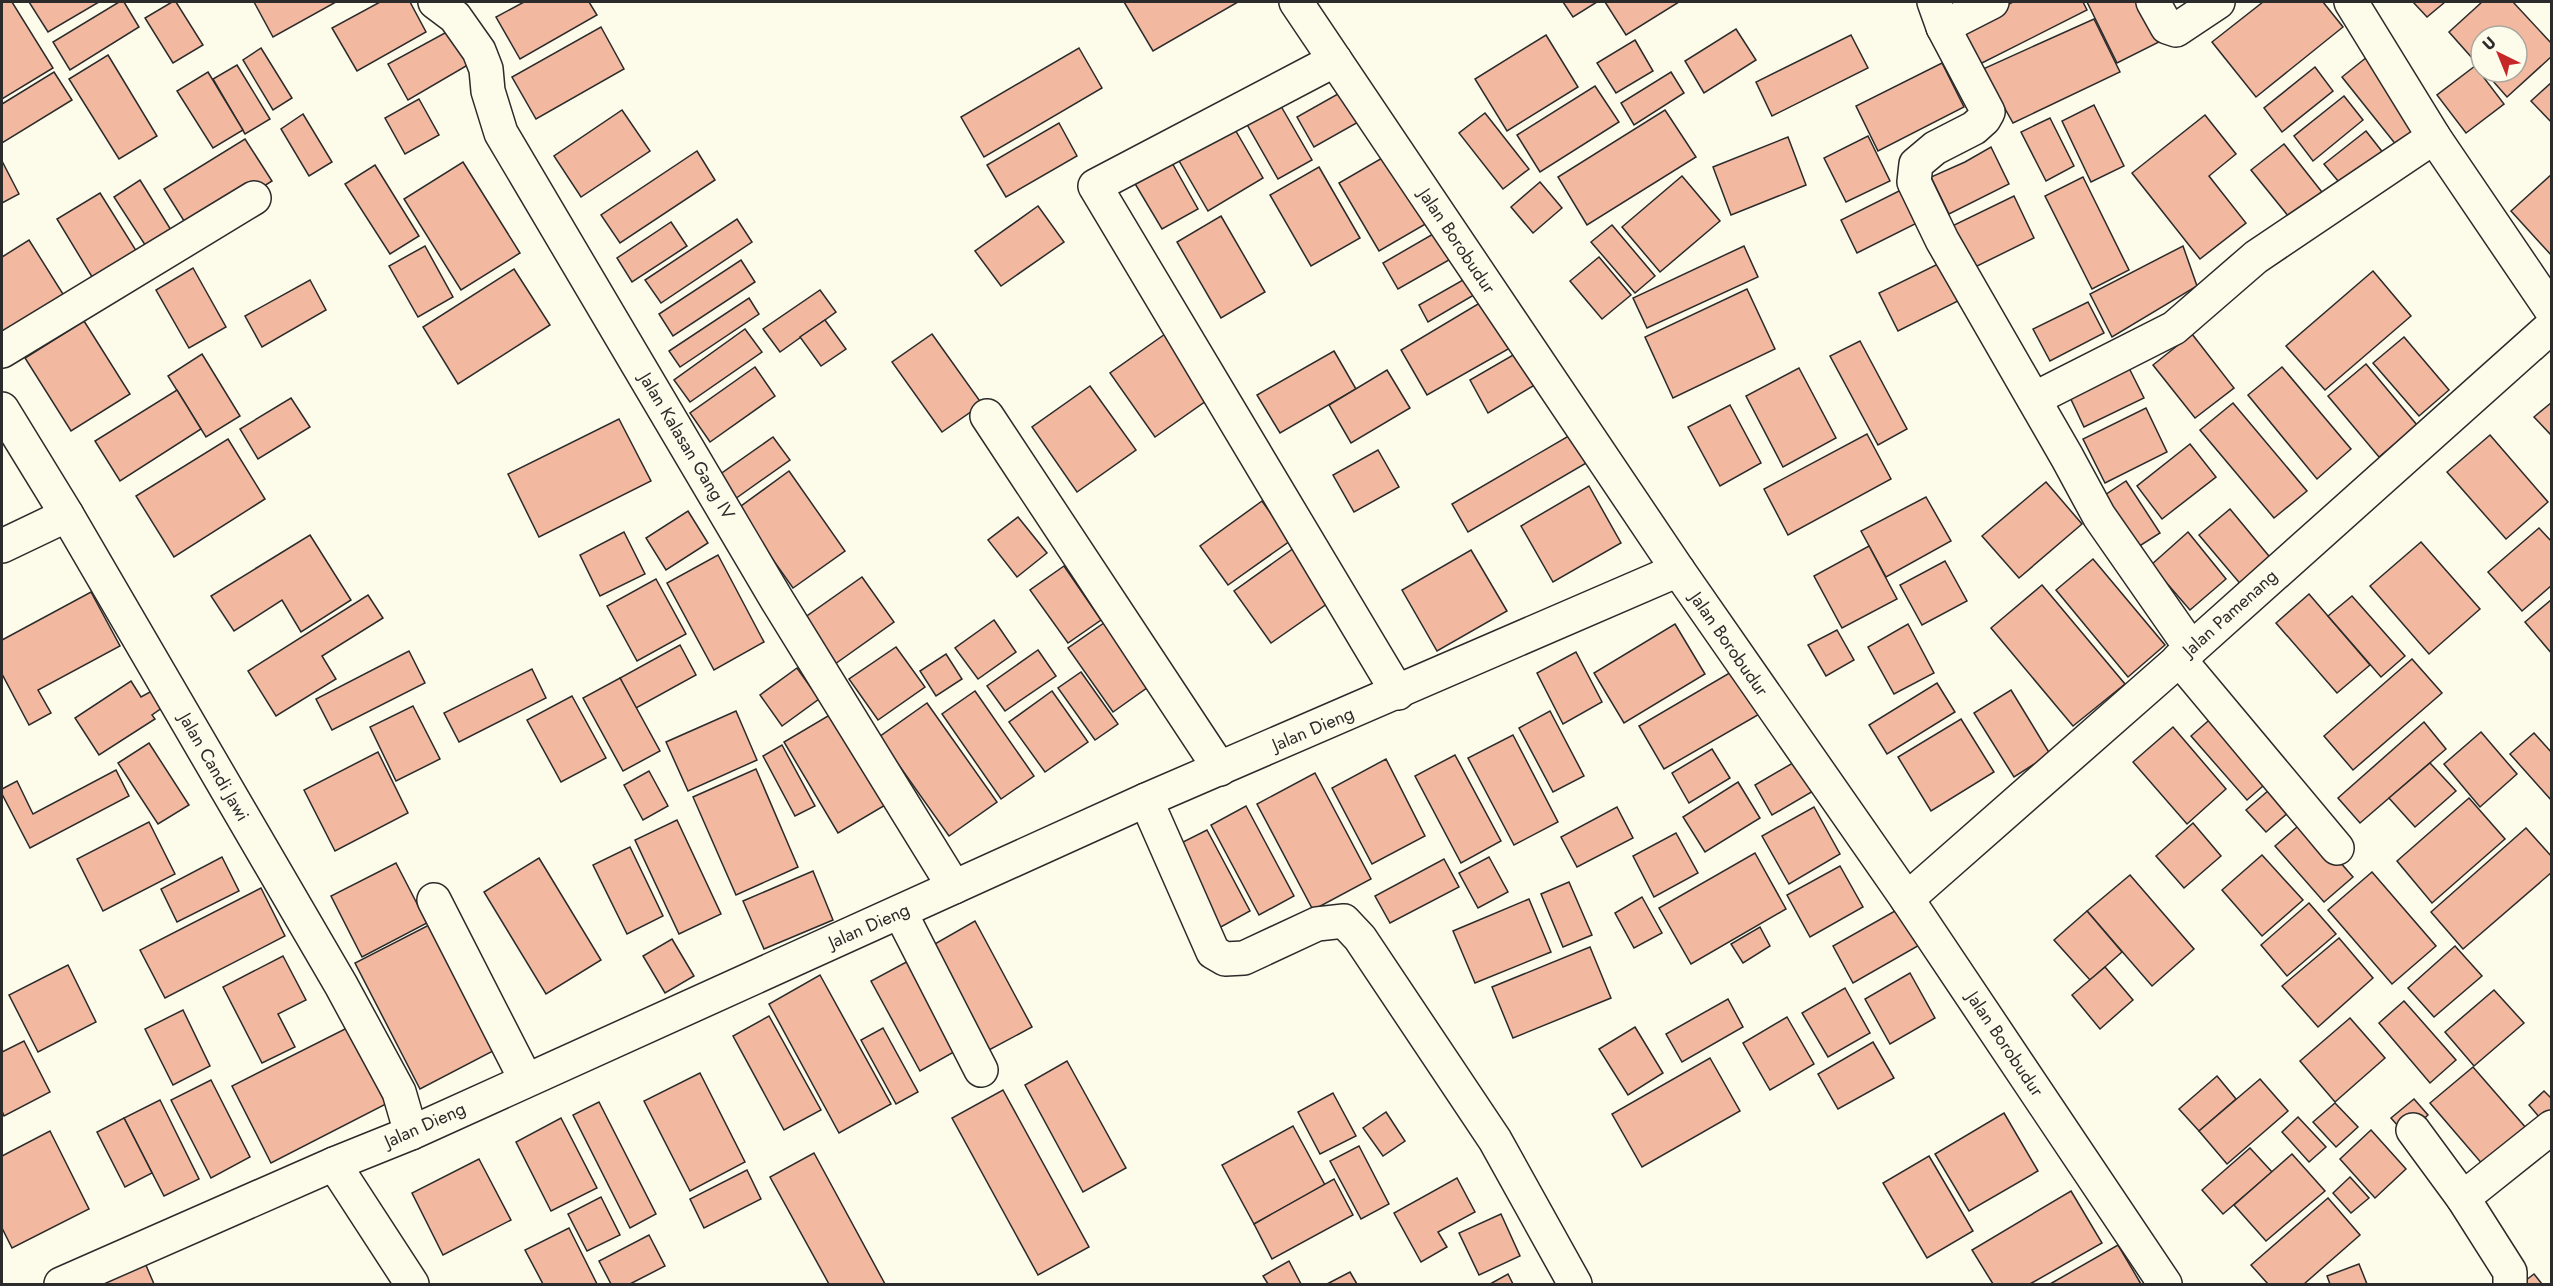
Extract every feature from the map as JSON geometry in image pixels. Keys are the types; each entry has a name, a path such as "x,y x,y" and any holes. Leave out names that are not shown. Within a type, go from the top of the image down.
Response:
{"street":[{"name":"Jalan Kalasan Gang IV","path":"435,2 455,17 479,51 486,69 488,91 501,134 777,600 954,887"},
{"name":"Jalan Borobudur","path":"1296,2 1678,570 1907,899 2165,1284"},
{"path":"1992,2 1938,14 1988,112 1984,120 1974,128 1935,148 1916,164 1914,182 1941,240 2099,516 2185,654 2337,848"},
{"path":"2153,2 2167,27 2176,30 2217,2"},
{"path":"2351,2 2434,136 2552,311"},
{"path":"1335,60 1095,186 1398,693"},
{"path":"2034,399 2174,328 2256,257 2434,136"},
{"path":"2,351 254,198"},
{"name":"Jalan Pamenang","path":"1907,899 2552,326"},
{"name":"Jalan Candi Jawi","path":"2,409 67,515 341,985 399,1092 411,1133"},
{"path":"987,416 1221,769"},
{"path":"2,546 67,515"},
{"name":"Jalan Dieng","path":"60,1284 334,1164 411,1133 1146,800 1678,570"},
{"path":"1146,800 1213,952 1226,959 1244,958 1317,924 1344,921 1360,938 1495,1140 1575,1284"},
{"path":"434,900 526,1080"},
{"path":"900,912 981,1070"},
{"path":"2463,1198 2552,1126"},
{"path":"2413,1130 2463,1198 2510,1272 2510,1284"},
{"path":"334,1164 412,1284"}],"building":[{"path":"2,2 12,2 53,68 2,99"},
{"path":"29,2 99,2 48,32"},
{"path":"119,2 124,2 139,27 70,70 53,42"},
{"path":"172,2 176,2 203,45 173,63 145,18"},
{"path":"254,2 336,2 273,37"},
{"path":"380,2 410,2 426,32 357,71 332,28"},
{"path":"524,2 589,2 597,15 520,59 496,17"},
{"path":"1124,2 1238,2 1153,51"},
{"path":"1563,2 1597,2 1573,17"},
{"path":"1605,2 1679,2 1626,35"},
{"path":"2013,2 2083,2 2087,10 1978,65 1960,28"},
{"path":"2087,2 2149,2 2167,38 2117,63"},
{"path":"2263,2 2323,2 2343,27 2256,97 2212,42"},
{"path":"2413,2 2445,2 2427,17"},
{"path":"2482,2 2513,2 2552,44 2552,56 2529,77 2529,24 2469,24 2469,54 2449,32"},
{"path":"2094,19 2120,72 2013,123 1983,69"},
{"path":"601,27 624,69 536,119 512,77"},
{"path":"454,28 473,62 408,100 388,64"},
{"path":"1736,29 1756,60 1704,93 1685,61"},
{"path":"1546,35 1578,87 1507,131 1475,79"},
{"path":"1851,35 1868,68 1772,116 1756,82"},
{"path":"1635,40 1653,71 1616,93 1597,63"},
{"path":"261,48 292,98 273,110 243,60"},
{"path":"1079,48 1102,88 984,157 961,117"},
{"path":"108,55 157,136 119,159 69,79"},
{"path":"2367,57 2426,131 2401,151 2342,77"},
{"path":"1942,63 1964,107 1878,151 1856,106"},
{"path":"237,65 270,119 245,134 213,79"},
{"path":"2315,67 2333,91 2282,132 2264,108"},
{"path":"2469,71 2469,84 2489,84 2504,104 2466,133 2437,95"},
{"path":"54,72 72,100 2,143 2,104"},
{"path":"208,72 243,130 213,148 177,91"},
{"path":"1671,72 1684,93 1634,125 1621,103"},
{"path":"2552,82 2552,123 2531,101"},
{"path":"2496,84 2521,84 2507,97"},
{"path":"1352,86 1369,116 1314,147 1297,117"},
{"path":"1595,86 1619,122 1540,172 1517,135"},
{"path":"2344,96 2363,120 2313,161 2294,136"},
{"path":"419,99 439,135 405,154 385,118"},
{"path":"1278,101 1312,160 1278,179 1245,121"},
{"path":"2094,105 2124,166 2091,182 2062,121"},
{"path":"622,110 650,151 581,197 554,156"},
{"path":"1665,110 1696,157 1587,225 1558,177"},
{"path":"1485,113 1529,169 1503,189 1459,133"},
{"path":"303,114 332,162 309,176 281,129"},
{"path":"2205,115 2236,154 2209,176 2246,223 2200,259 2132,173"},
{"path":"2050,118 2074,166 2046,181 2021,132"},
{"path":"1059,123 1077,156 1006,197 987,165"},
{"path":"1233,126 1263,178 1208,211 1178,159"},
{"path":"2366,131 2384,154 2343,187 2324,164"},
{"path":"1868,136 1890,181 1846,202 1824,158"},
{"path":"1788,137 1806,185 1731,215 1713,167"},
{"path":"245,139 272,181 191,232 164,189"},
{"path":"2284,144 2325,196 2293,222 2251,170"},
{"path":"1991,147 2009,184 1949,214 1931,177"},
{"path":"697,151 715,180 620,243 601,215"},
{"path":"1389,154 1429,222 1379,251 1339,183"},
{"path":"2,161 19,194 2,203"},
{"path":"1171,161 1198,209 1162,229 1134,182"},
{"path":"463,162 520,253 461,290 404,199"},
{"path":"375,165 419,236 390,254 345,184"},
{"path":"1319,167 1360,238 1311,266 1270,195"},
{"path":"2552,174 2552,256 2511,211"},
{"path":"1682,176 1720,221 1660,272 1622,227"},
{"path":"2083,177 2129,270 2092,289 2045,196"},
{"path":"140,180 176,238 151,254 114,197"},
{"path":"1540,182 1562,208 1533,233 1511,207"},
{"path":"1901,190 1917,223 1857,253 1841,220"},
{"path":"100,193 140,257 97,285 57,219"},
{"path":"2014,196 2034,238 1969,270 1948,228"},
{"path":"1038,206 1064,242 1001,286 975,251"},
{"path":"1221,216 1265,292 1221,318 1177,242"},
{"path":"737,219 752,242 661,303 645,280"},
{"path":"671,222 687,246 632,282 617,258"},
{"path":"1612,225 1655,276 1635,293 1591,242"},
{"path":"1440,230 1456,256 1398,289 1383,263"},
{"path":"29,240 68,302 8,339 2,329 2,257"},
{"path":"425,246 453,297 418,317 389,266"},
{"path":"1744,246 1758,277 1647,328 1633,298"},
{"path":"2183,246 2197,286 2112,337 2090,294"},
{"path":"1599,257 1631,295 1602,319 1570,281"},
{"path":"741,260 755,282 673,336 659,314"},
{"path":"1940,263 1958,301 1898,331 1879,293"},
{"path":"193,268 226,327 189,348 156,290"},
{"path":"514,269 550,325 458,384 423,327"},
{"path":"2373,271 2411,316 2325,390 2286,346"},
{"path":"1470,276 1479,292 1428,322 1419,305"},
{"path":"310,280 326,310 262,347 245,316"},
{"path":"1747,289 1775,349 1673,398 1645,337"},
{"path":"820,290 836,312 780,352 763,329"},
{"path":"749,298 759,314 680,367 669,351"},
{"path":"1483,301 1510,348 1427,395 1401,350"},
{"path":"2088,302 2104,333 2050,361 2033,329"},
{"path":"825,320 846,349 821,366 800,337"},
{"path":"84,321 130,394 71,431 25,358"},
{"path":"745,329 762,352 690,402 674,380"},
{"path":"1168,332 1213,396 1155,437 1110,373"},
{"path":"932,334 982,404 942,432 892,362"},
{"path":"2192,334 2234,388 2195,418 2153,365"},
{"path":"2404,337 2449,390 2419,416 2373,363"},
{"path":"1860,341 1907,429 1878,445 1830,356"},
{"path":"1334,351 1356,389 1280,433 1257,395"},
{"path":"1520,351 1538,383 1488,413 1470,380"},
{"path":"202,354 240,416 206,437 168,376"},
{"path":"2127,364 2144,398 2084,427 2068,393"},
{"path":"2366,364 2417,425 2379,457 2328,396"},
{"path":"755,367 775,396 710,442 690,413"},
{"path":"2282,367 2351,449 2317,479 2248,395"},
{"path":"1799,368 1836,438 1783,467 1746,396"},
{"path":"1387,370 1410,408 1351,443 1329,405"},
{"path":"1090,386 1136,450 1077,492 1032,427"},
{"path":"177,390 201,429 120,481 95,441"},
{"path":"291,398 310,427 258,459 240,429"},
{"path":"2552,402 2552,436 2534,417"},
{"path":"2233,403 2307,491 2274,518 2200,430"},
{"path":"1730,405 1761,463 1720,486 1688,427"},
{"path":"2146,408 2167,452 2105,483 2083,439"},
{"path":"619,419 651,481 539,537 508,474"},
{"path":"1572,434 1588,462 1468,532 1452,504"},
{"path":"1867,434 1891,479 1788,535 1764,489"},
{"path":"2490,435 2548,502 2506,539 2447,472"},
{"path":"773,437 790,460 735,499 719,475"},
{"path":"228,439 265,499 174,557 136,496"},
{"path":"2190,444 2216,477 2162,519 2137,486"},
{"path":"1378,450 1399,487 1354,512 1333,475"},
{"path":"789,471 845,551 793,588 737,509"},
{"path":"2126,481 2160,533 2138,547 2105,495"},
{"path":"2046,482 2082,524 2019,578 1982,536"},
{"path":"1589,486 1621,543 1553,582 1521,526"},
{"path":"1926,497 1951,541 1886,577 1861,531"},
{"path":"1262,501 1290,541 1228,585 1200,546"},
{"path":"2230,509 2273,561 2243,587 2199,535"},
{"path":"688,511 708,543 666,570 646,538"},
{"path":"1018,517 1047,553 1017,577 988,540"},
{"path":"2539,528 2552,542 2552,585 2522,611 2488,572"},
{"path":"624,532 645,574 600,596 580,555"},
{"path":"2188,532 2226,579 2190,610 2151,565"},
{"path":"310,535 351,600 301,632 282,600 234,631 211,596"},
{"path":"2421,542 2480,609 2429,654 2370,586"},
{"path":"1869,546 1897,599 1842,628 1814,576"},
{"path":"1294,548 1331,601 1271,643 1234,591"},
{"path":"1471,550 1507,611 1437,651 1402,590"},
{"path":"718,555 764,642 714,670 667,583"},
{"path":"2093,559 2165,645 2128,677 2056,590"},
{"path":"1945,561 1967,601 1922,625 1900,585"},
{"path":"1064,566 1101,620 1068,643 1030,590"},
{"path":"862,577 894,622 835,664 804,618"},
{"path":"656,579 686,634 637,661 607,606"},
{"path":"2042,585 2125,684 2073,726 1991,628"},
{"path":"91,592 120,646 38,690 51,713 29,725 2,674 2,640"},
{"path":"2309,594 2370,665 2337,693 2276,623"},
{"path":"368,595 383,618 322,656 336,679 276,716 248,671"},
{"path":"2352,596 2405,656 2381,677 2328,616"},
{"path":"2552,599 2552,654 2525,622"},
{"path":"1114,616 1158,680 1113,712 1068,648"},
{"path":"994,620 1016,652 978,679 955,648"},
{"path":"1675,624 1705,674 1624,723 1594,673"},
{"path":"1908,624 1934,673 1894,694 1868,647"},
{"path":"1837,630 1854,660 1826,676 1808,645"},
{"path":"680,645 696,675 636,708 620,678"},
{"path":"896,647 925,687 878,720 849,679"},
{"path":"1038,650 1056,676 1005,711 987,686"},
{"path":"409,651 425,683 332,730 316,699"},
{"path":"1576,652 1602,702 1563,724 1537,673"},
{"path":"946,654 962,679 936,696 920,671"},
{"path":"2412,659 2442,693 2353,770 2324,736"},
{"path":"797,668 819,699 782,726 760,695"},
{"path":"1738,668 1763,712 1664,769 1639,726"},
{"path":"532,669 546,698 459,742 444,713"},
{"path":"1081,672 1118,724 1095,740 1058,688"},
{"path":"620,678 660,751 623,771 583,698"},
{"path":"131,681 141,697 159,687 169,703 152,715 155,719 99,755 75,718"},
{"path":"1937,683 1955,712 1887,754 1869,725"},
{"path":"2011,690 2050,754 2014,777 1974,713"},
{"path":"975,691 1034,776 1001,799 942,714"},
{"path":"1052,691 1088,742 1045,772 1009,722"},
{"path":"572,696 606,758 561,782 527,720"},
{"path":"927,703 997,802 949,836 879,737"},
{"path":"413,706 440,759 396,781 370,727"},
{"path":"736,711 757,760 688,791 666,742"},
{"path":"1550,711 1584,776 1553,792 1519,728"},
{"path":"833,713 887,804 838,833 784,742"},
{"path":"2215,715 2271,779 2247,800 2191,736"},
{"path":"1961,719 1994,772 1931,811 1898,757"},
{"path":"2424,722 2446,749 2360,823 2338,798"},
{"path":"2173,727 2226,789 2187,824 2133,762"},
{"path":"2481,732 2517,774 2480,807 2444,764"},
{"path":"2534,733 2552,753 2552,801 2510,754"},
{"path":"1513,735 1558,822 1514,845 1468,758"},
{"path":"149,743 189,805 158,824 118,763"},
{"path":"782,745 815,806 795,816 763,756"},
{"path":"1712,749 1730,778 1689,803 1672,773"},
{"path":"378,752 408,813 335,851 304,790"},
{"path":"1455,755 1501,841 1461,863 1415,776"},
{"path":"1386,759 1425,836 1372,864 1332,788"},
{"path":"1798,760 1815,790 1772,815 1755,785"},
{"path":"2430,763 2456,791 2415,827 2389,798"},
{"path":"756,769 798,867 736,895 693,797"},
{"path":"116,770 129,796 30,848 2,794 2,789 17,781 33,814"},
{"path":"649,771 668,806 643,820 624,785"},
{"path":"1315,773 1371,879 1313,910 1257,804"},
{"path":"1738,782 1760,818 1705,852 1683,817"},
{"path":"2277,783 2297,805 2266,832 2246,810"},
{"path":"2469,798 2505,839 2432,903 2397,861"},
{"path":"1246,806 1294,896 1259,915 1211,825"},
{"path":"1617,807 1633,838 1577,867 1561,837"},
{"path":"1814,807 1840,854 1789,884 1762,836"},
{"path":"677,820 721,914 679,934 635,840"},
{"path":"2304,821 2353,877 2324,902 2275,846"},
{"path":"149,822 175,874 103,911 77,859"},
{"path":"2193,823 2221,856 2184,888 2156,856"},
{"path":"2526,828 2552,857 2552,872 2463,949 2431,912"},
{"path":"1207,830 1250,911 1219,928 1175,846"},
{"path":"1676,833 1698,873 1654,897 1633,856"},
{"path":"630,847 663,916 627,934 593,865"},
{"path":"1755,853 1786,909 1691,964 1659,908"},
{"path":"2262,855 2303,900 2262,936 2222,890"},
{"path":"222,857 239,891 177,922 161,889"},
{"path":"1489,857 1508,892 1478,908 1459,873"},
{"path":"539,858 601,960 546,994 484,892"},
{"path":"1444,859 1459,887 1390,923 1375,896"},
{"path":"396,863 427,923 362,957 331,896"},
{"path":"1840,866 1863,907 1810,937 1787,895"},
{"path":"813,871 833,920 764,949 743,901"},
{"path":"2372,872 2436,946 2392,984 2328,910"},
{"path":"2130,875 2194,949 2152,986 2087,911"},
{"path":"1569,882 1592,935 1563,947 1541,894"},
{"path":"261,888 285,936 165,998 140,950"},
{"path":"1642,897 1662,933 1634,948 1615,913"},
{"path":"1529,899 1551,952 1475,983 1453,931"},
{"path":"2309,903 2336,934 2287,976 2261,945"},
{"path":"1902,907 1923,943 1853,983 1833,946"},
{"path":"2087,911 2122,952 2090,980 2054,940"},
{"path":"975,921 1032,1027 989,1050 933,945"},
{"path":"429,925 493,1051 420,1089 355,963"},
{"path":"1760,927 1770,946 1743,963 1731,944"},
{"path":"2339,938 2373,978 2318,1027 2282,986"},
{"path":"672,939 694,976 665,993 643,956"},
{"path":"2455,946 2482,976 2434,1017 2408,988"},
{"path":"1590,947 1611,998 1513,1038 1492,987"},
{"path":"283,956 306,1000 278,1014 295,1047 262,1063 223,987"},
{"path":"912,959 961,1048 920,1071 871,981"},
{"path":"68,965 96,1022 38,1052 9,995"},
{"path":"2105,967 2133,1000 2100,1029 2072,995"},
{"path":"1910,973 1935,1018 1890,1044 1865,999"},
{"path":"820,975 891,1104 839,1133 769,1004"},
{"path":"1845,988 1870,1033 1828,1057 1802,1013"},
{"path":"2494,990 2524,1023 2474,1066 2445,1032"},
{"path":"1728,999 1743,1027 1682,1062 1666,1034"},
{"path":"2404,1001 2456,1060 2430,1083 2379,1023"},
{"path":"183,1010 210,1066 173,1085 145,1029"},
{"path":"769,1016 821,1110 784,1130 733,1036"},
{"path":"1787,1017 1814,1064 1770,1090 1743,1043"},
{"path":"2350,1018 2385,1058 2335,1102 2300,1061"},
{"path":"1635,1027 1663,1073 1628,1095 1599,1049"},
{"path":"347,1028 386,1104 271,1163 232,1086"},
{"path":"883,1028 918,1092 896,1104 861,1040"},
{"path":"24,1041 50,1092 4,1116 2,1111 2,1052"},
{"path":"1873,1042 1894,1078 1838,1109 1818,1074"},
{"path":"1710,1058 1740,1111 1642,1167 1612,1114"},
{"path":"1067,1061 1126,1168 1083,1192 1025,1085"},
{"path":"2473,1067 2533,1136 2490,1173 2430,1103"},
{"path":"700,1073 745,1162 690,1191 644,1101"},
{"path":"2217,1076 2236,1099 2199,1131 2179,1109"},
{"path":"2260,1079 2288,1111 2227,1164 2199,1131"},
{"path":"211,1080 250,1157 211,1178 171,1100"},
{"path":"1003,1090 1089,1247 1038,1275 952,1118"},
{"path":"2544,1091 2552,1099 2552,1119 2546,1125 2529,1105"},
{"path":"1333,1093 1356,1136 1320,1154 1298,1112"},
{"path":"2414,1099 2428,1115 2406,1135 2391,1118"},
{"path":"160,1100 199,1179 164,1196 124,1118"},
{"path":"599,1102 656,1214 630,1228 573,1115"},
{"path":"2335,1103 2358,1127 2336,1147 2313,1122"},
{"path":"1386,1112 1405,1141 1383,1156 1363,1128"},
{"path":"2004,1113 2038,1171 1969,1211 1935,1154"},
{"path":"2298,1117 2326,1147 2309,1162 2282,1132"},
{"path":"124,1118 152,1173 125,1187 97,1132"},
{"path":"561,1118 597,1188 551,1211 516,1142"},
{"path":"1293,1126 1325,1185 1254,1224 1222,1165"},
{"path":"2371,1130 2406,1169 2375,1198 2340,1159"},
{"path":"50,1131 89,1209 12,1248 2,1228 2,1156"},
{"path":"1359,1146 1389,1204 1361,1219 1330,1161"},
{"path":"2250,1148 2272,1172 2223,1214 2202,1190"},
{"path":"814,1153 885,1284 829,1284 770,1177"},
{"path":"2292,1154 2325,1191 2266,1241 2234,1205"},
{"path":"1929,1156 1973,1231 1927,1258 1883,1183"},
{"path":"479,1159 511,1220 443,1255 412,1193"},
{"path":"747,1170 761,1199 704,1228 690,1199"},
{"path":"2350,1177 2369,1198 2351,1213 2333,1193"},
{"path":"1457,1178 1475,1212 1438,1232 1447,1247 1421,1262 1394,1213"},
{"path":"1334,1179 1353,1215 1272,1259 1254,1224"},
{"path":"2071,1191 2102,1243 2030,1284 1993,1284 1972,1250"},
{"path":"601,1197 620,1235 587,1251 568,1214"},
{"path":"2328,1198 2360,1235 2304,1284 2268,1284 2251,1265"},
{"path":"1501,1214 1520,1256 1479,1275 1459,1233"},
{"path":"569,1228 597,1284 543,1284 525,1250"},
{"path":"649,1235 665,1266 630,1284 611,1284 599,1261"},
{"path":"2118,1245 2141,1284 2050,1284"},
{"path":"1289,1261 1301,1284 1268,1284 1263,1276"},
{"path":"145,1263 154,1284 94,1284"},
{"path":"2359,1264 2367,1284 2330,1284 2327,1276"},
{"path":"1350,1272 1357,1284 1327,1284"},
{"path":"1508,1274 1513,1284 1490,1284"},
{"path":"2534,1274 2542,1284 2521,1284"}]}
